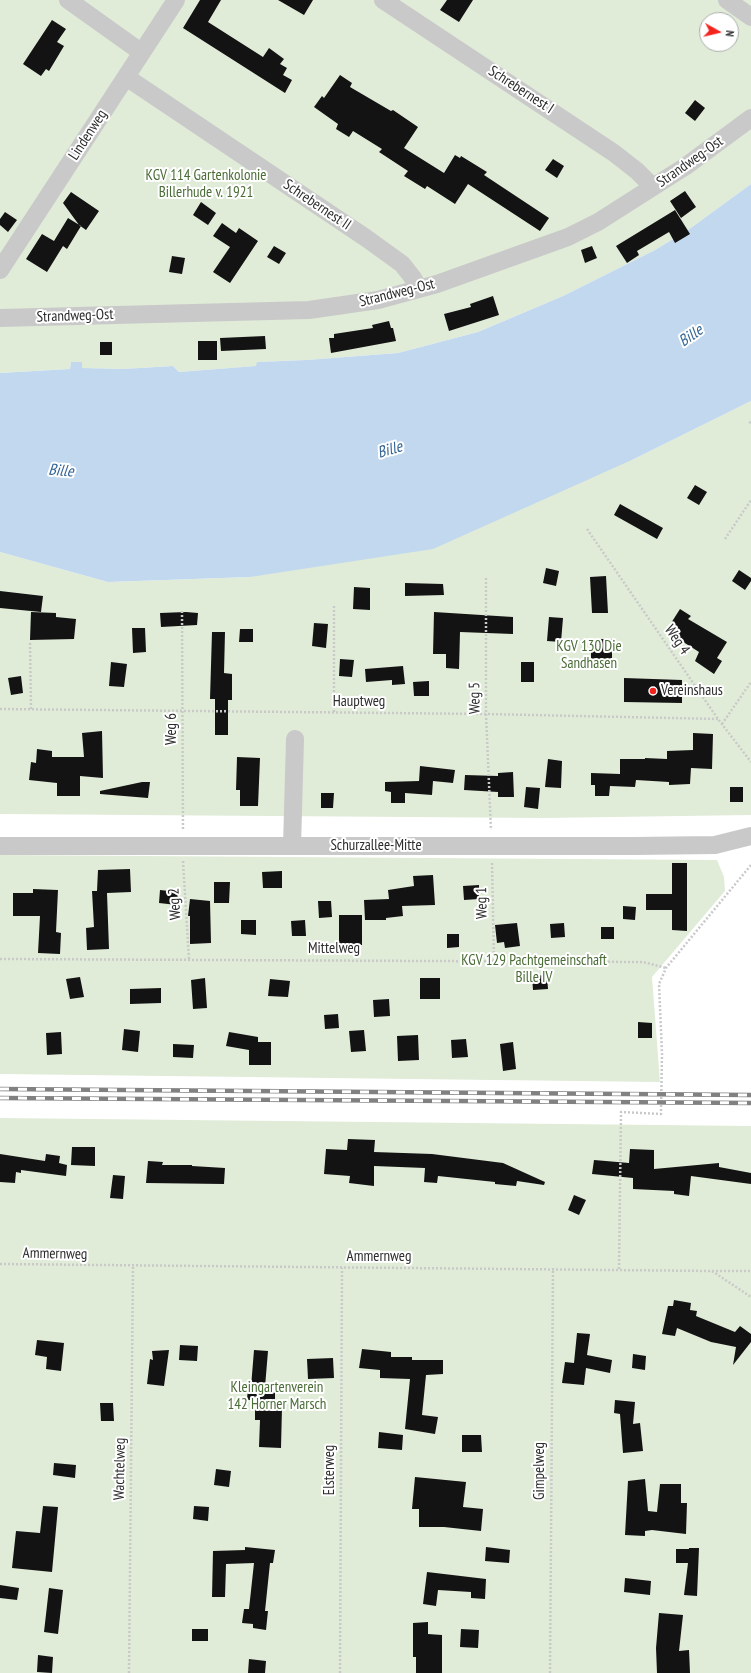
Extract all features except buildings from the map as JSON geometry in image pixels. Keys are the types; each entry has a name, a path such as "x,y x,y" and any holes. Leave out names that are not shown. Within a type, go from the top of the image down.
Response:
{"street":[{"path":"68,0 142,52"},
{"name":"Lindenweg","path":"0,270 176,0"},
{"name":"Schrebernest I","path":"383,0 614,153 637,171 653,187"},
{"path":"727,0 751,17"},
{"name":"Schrebernest II","path":"126,77 372,243 408,271 419,289"},
{"name":"Strandweg-Ost","path":"0,318 309,310 378,300 419,289 568,237 598,222 686,166 751,118"},
{"path":"292,846 295,739"},
{"name":"Schurzallee-Mitte","path":"0,846 182,847 716,845 751,836"}],"path":[{"path":"725,539 751,500"},
{"name":"Weg 4","path":"587,529 718,719 751,762"},
{"name":"Weg 5","path":"486,578 486,714 490,817"},
{"path":"334,606 334,713"},
{"name":"Weg 6","path":"182,611 182,847"},
{"path":"30,643 31,710"},
{"path":"722,724 751,682"},
{"name":"Hauptweg","path":"0,709 486,714 718,719"},
{"name":"Weg 1","path":"491,845 494,961"},
{"name":"Weg 2","path":"182,847 189,959"},
{"path":"619,1269 621,1112 661,1114 662,1054 659,984 666,968 751,865"},
{"name":"Mittelweg","path":"0,959 643,962 666,968"},
{"name":"Ammernweg","path":"0,1264 751,1271"},
{"name":"Wachtelweg","path":"130,1673 134,1266"},
{"name":"Elsterweg","path":"340,1673 342,1268"},
{"name":"Gimpelweg","path":"550,1673 553,1268"},
{"path":"712,1271 751,1297"}],"green space":[{"name":"KGV 114 Gartenkolonie Billerhude v. 1921","path":"0,0 751,0 751,184 688,230 655,250 563,296 478,332 398,353 257,362 257,366 179,372 173,366 123,369 82,368 82,362 71,362 70,369 0,373"},
{"name":"KGV 130 Die Sandhasen","path":"751,401 751,815 544,818 0,814 0,552 108,582 250,577 634,459"},
{"name":"KGV 129 Pachtgemeinschaft Bille IV","path":"0,855 717,860 724,877 725,891 652,977 660,1082 0,1074"},
{"name":"Kleingartenverein 142 Horner Marsch","path":"0,1118 751,1126 751,1673 0,1673"}],"water":[{"name":"Bille","path":"751,184 751,401 634,459 433,549 250,577 108,582 0,552 0,373 70,369 71,362 82,362 82,368 123,369 173,366 179,372 256,366 257,362 398,353 478,332 563,296 655,250 688,230"}],"railway":[{"path":"0,1089 751,1095"},
{"path":"0,1098 751,1103"}],"place":[{"name":"Vereinshaus","path":"653,691"}]}
